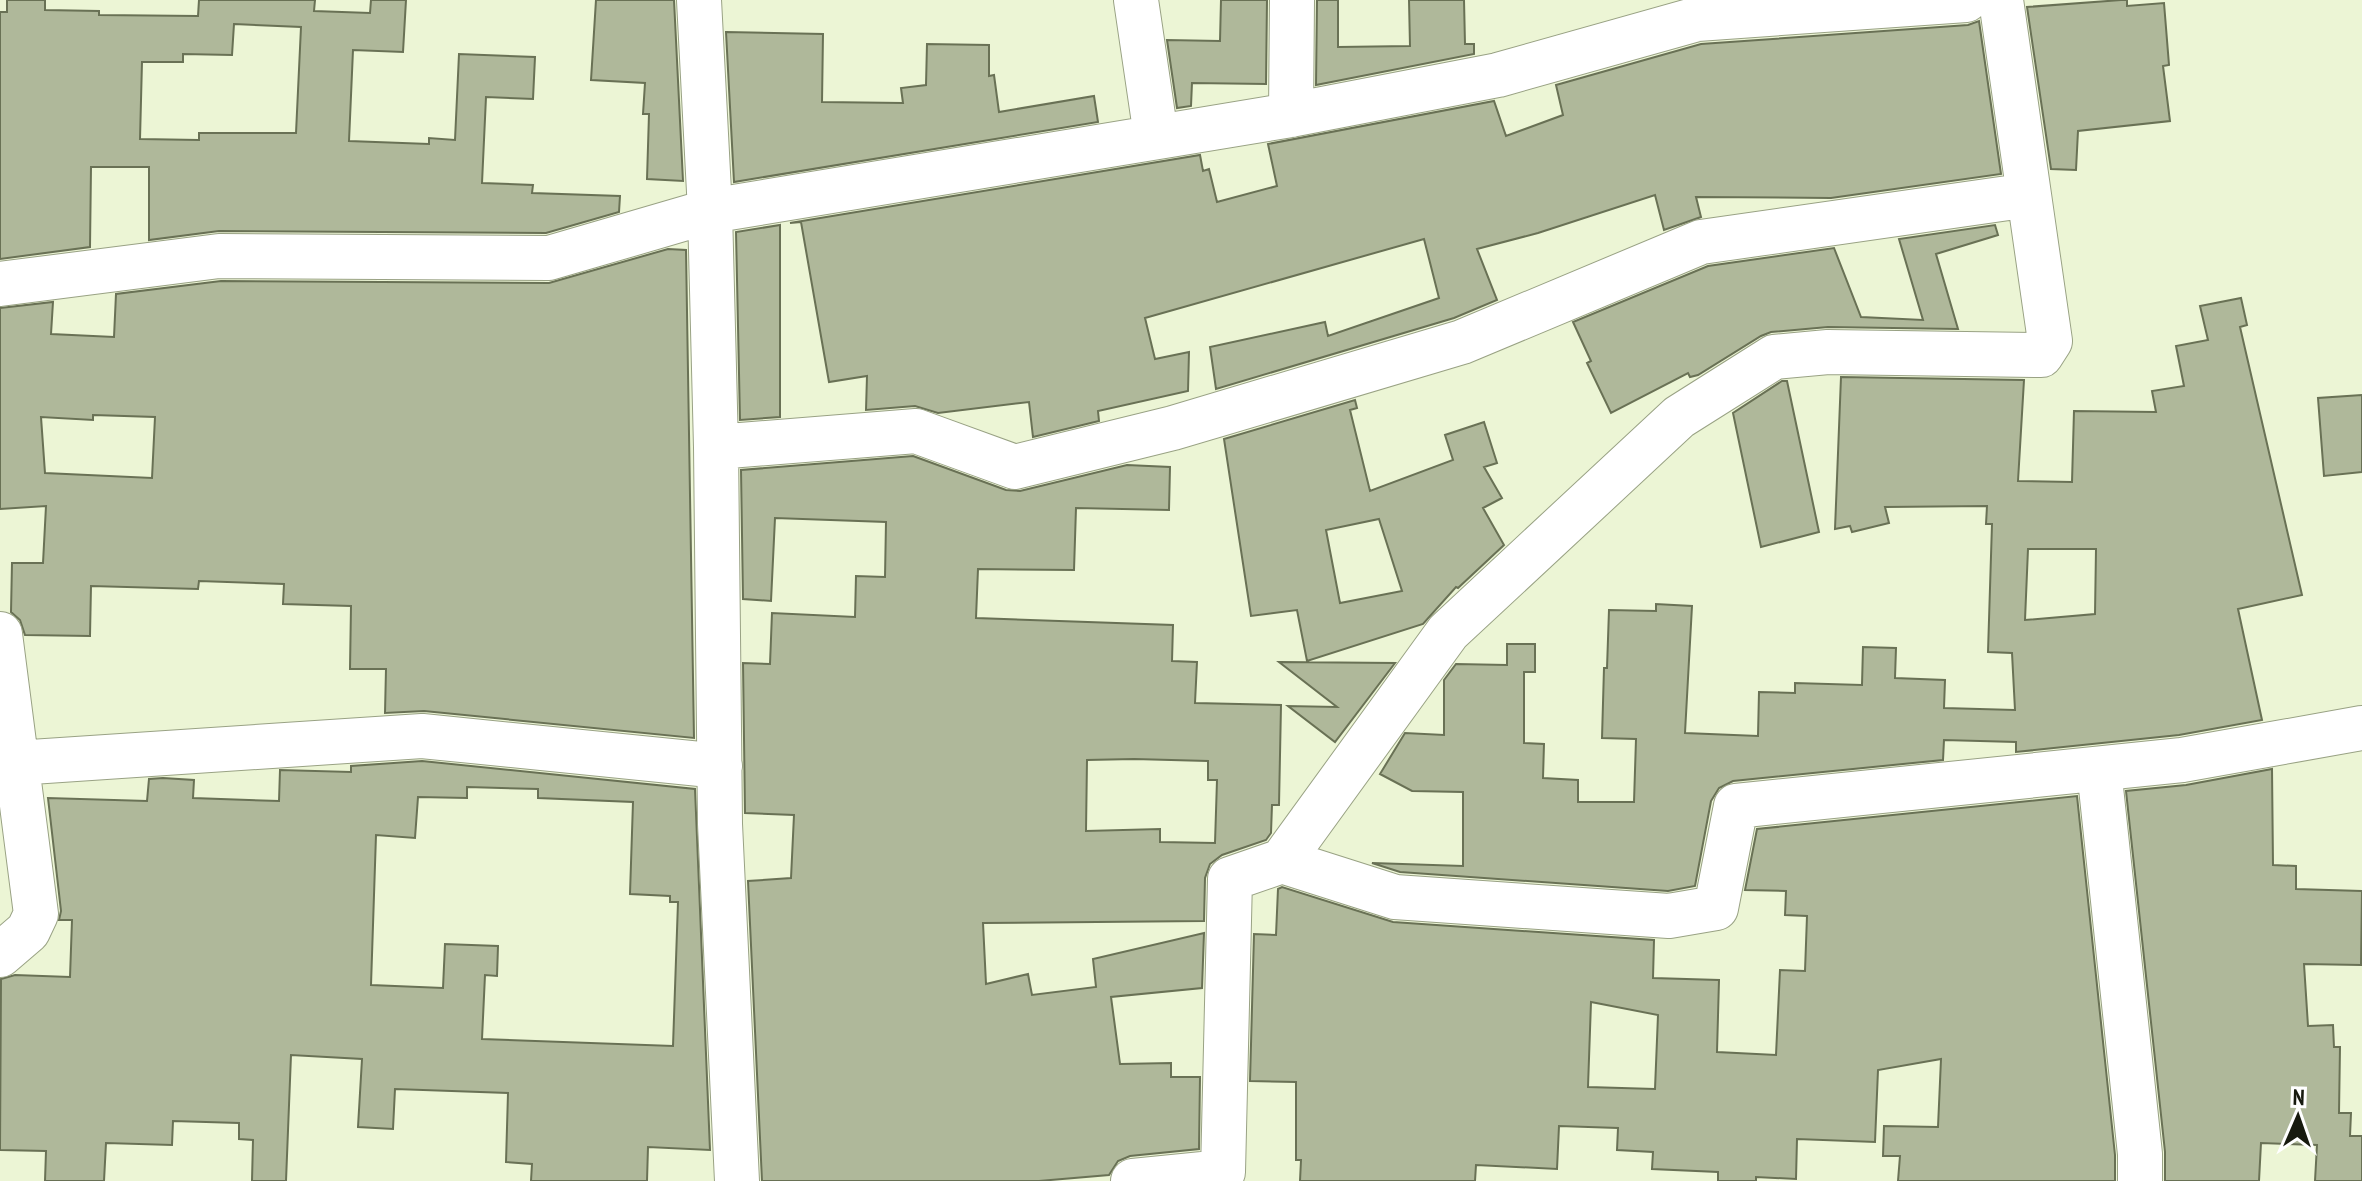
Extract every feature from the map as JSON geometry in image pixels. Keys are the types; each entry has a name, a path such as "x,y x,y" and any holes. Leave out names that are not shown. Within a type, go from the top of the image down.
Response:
{"street":[{"path":"699,0 710,211 720,824 737,1181"},
{"path":"1136,0 1156,136"},
{"path":"1291,115 1292,0"},
{"path":"0,284 219,256 549,258 710,211 1291,115 1498,75 1697,19 1966,0"},
{"path":"1133,1181 1223,1172 1230,879 1282,861 1448,632 1679,417 1774,357 1828,352 2041,355 2050,341 2001,0"},
{"path":"716,447 916,431 1015,467 1173,428 1462,342 1701,242 2029,195"},
{"path":"0,634 36,914 28,931 0,955"},
{"path":"1282,861 1395,897 1669,916 1716,908 1736,806 2182,760 2362,728"},
{"path":"31,762 422,736 720,766"},
{"path":"2099,769 2140,1154 2140,1181"}],"building":[{"path":"7,0 45,0 45,10 99,11 99,15 198,16 199,0 315,0 314,11 370,13 371,0 406,0 403,52 353,50 349,141 429,144 429,138 455,140 459,54 535,57 533,99 486,97 482,183 533,185 532,193 620,196 619,212 546,233 219,231 149,240 149,167 91,167 90,247 0,259 0,12 7,12","holes":["234,24 301,27 296,133 199,133 199,140 140,139 142,62 183,62 183,54 232,55"]},
{"path":"596,0 674,0 683,181 647,179 649,114 643,114 645,83 591,80"},
{"path":"1221,0 1267,0 1266,84 1192,83 1191,106 1177,108 1167,40 1220,41"},
{"path":"1317,0 1338,0 1338,47 1410,46 1409,0 1464,0 1465,44 1474,44 1474,54 1316,85"},
{"path":"2127,0 2127,6 2164,3 2169,65 2163,66 2170,121 2078,131 2076,170 2051,169 2027,7"},
{"path":"1979,21 2001,174 1831,198 1696,197 1701,217 1664,230 1655,195 1477,249 1497,300 1454,318 1216,389 1210,347 1325,322 1328,336 1439,298 1424,239 1145,318 1155,359 1189,352 1188,391 1098,411 1099,421 1033,437 1029,402 938,413 915,406 866,410 867,376 829,382 801,222 790,223 1200,155 1203,171 1209,169 1217,202 1277,186 1268,144 1494,101 1506,136 1563,115 1556,85 1701,44 1968,25"},
{"path":"726,32 823,34 822,102 903,103 901,88 926,85 927,44 989,45 989,76 994,75 999,112 1094,96 1098,122 734,182"},
{"path":"780,225 780,417 740,420 736,232"},
{"path":"1995,225 1998,235 1936,254 1958,329 1828,327 1771,332 1698,375 1690,377 1688,373 1611,413 1587,363 1591,361 1573,322 1708,266 1834,248 1861,317 1923,320 1899,239"},
{"path":"668,249 686,250 694,738 424,711 385,713 386,669 350,669 351,606 283,604 284,584 199,581 198,589 91,586 90,636 25,635 20,620 11,612 12,563 43,563 46,506 0,509 0,308 53,302 51,334 114,337 116,294 221,281 549,283","holes":["93,415 155,417 152,478 45,473 41,417 93,420"]},
{"path":"2241,298 2247,325 2240,327 2302,595 2238,609 2262,720 2179,735 2016,752 2016,742 1944,740 1943,760 1733,781 1719,788 1711,801 1695,886 1668,891 1400,872 1372,863 1463,866 1463,792 1412,791 1380,774 1405,733 1444,735 1444,680 1456,664 1507,665 1507,644 1535,644 1535,672 1524,672 1524,743 1544,744 1543,778 1578,780 1578,802 1634,802 1636,739 1602,738 1609,610 1656,611 1656,604 1692,606 1685,733 1758,736 1759,692 1795,693 1795,683 1862,685 1863,647 1896,648 1895,678 1945,680 1944,708 2015,710 2012,653 1988,652 1992,524 1986,524 1987,506 1885,507 1889,523 1852,532 1850,526 1835,529 1841,377 2024,380 2018,481 2072,482 2074,411 2156,412 2152,391 2184,386 2176,346 2208,340 2200,306","holes":["2028,549 2096,549 2095,614 2025,620"]},
{"path":"1782,381 1787,381 1819,532 1761,547 1733,413"},
{"path":"2362,395 2362,472 2324,476 2318,398"},
{"path":"1355,400 1357,408 1350,410 1370,491 1453,460 1445,435 1484,422 1497,463 1484,467 1502,498 1483,508 1504,545 1456,587 1423,624 1307,661 1297,610 1251,616 1224,439","holes":["1379,519 1402,591 1340,603 1326,530"]},
{"path":"913,456 1006,490 1020,491 1127,465 1170,467 1169,510 1076,508 1074,570 978,569 976,618 1173,625 1172,661 1197,662 1195,703 1281,705 1279,805 1272,805 1271,833 1266,840 1222,855 1210,864 1205,878 1204,921 983,923 986,984 1028,974 1032,995 1096,987 1093,959 1204,933 1202,988 1111,997 1120,1064 1171,1063 1171,1077 1200,1077 1199,1149 1130,1156 1118,1161 1109,1175 1039,1181 762,1181 748,881 791,878 794,815 745,813 743,663 770,664 772,613 855,617 856,576 885,577 886,522 775,518 771,601 743,599 741,470","holes":["1087,760 1208,761 1208,780 1217,780 1215,843 1160,842 1160,829 1086,831"]},
{"path":"1279,662 1395,663 1335,742 1288,706 1337,707"},
{"path":"422,761 695,789 710,1150 648,1147 647,1181 531,1181 532,1164 506,1162 508,1093 395,1089 393,1129 358,1127 362,1059 291,1055 286,1181 252,1181 253,1140 239,1139 239,1123 173,1121 172,1145 106,1143 104,1181 45,1181 46,1151 0,1150 1,979 15,975 70,977 72,920 59,920 61,911 48,798 147,801 149,779 163,778 194,780 193,798 279,801 280,770 351,772 351,766","holes":["467,787 538,789 538,798 633,802 630,894 670,896 670,902 678,902 673,1046 482,1039 485,975 497,976 498,946 445,944 443,988 371,985 376,835 415,838 418,797 467,798"]},
{"path":"2272,769 2273,865 2296,866 2296,889 2362,891 2361,965 2304,964 2308,1026 2333,1025 2334,1047 2340,1047 2339,1113 2351,1113 2350,1136 2362,1136 2362,1181 2315,1181 2317,1145 2261,1143 2259,1181 2165,1181 2165,1152 2126,791 2186,785"},
{"path":"2077,796 2115,1155 2115,1181 1898,1181 1900,1156 1883,1156 1884,1126 1938,1127 1941,1059 1878,1070 1875,1142 1797,1139 1796,1179 1756,1177 1756,1181 1718,1181 1718,1172 1652,1169 1653,1152 1617,1150 1618,1128 1559,1126 1557,1169 1476,1165 1475,1181 1300,1181 1301,1160 1296,1160 1296,1082 1250,1081 1254,934 1276,935 1278,889 1282,887 1393,922 1654,940 1653,978 1719,980 1717,1052 1776,1055 1780,970 1805,971 1807,916 1785,915 1786,891 1745,890 1757,829","holes":["1591,1002 1658,1015 1655,1089 1588,1087"]}]}
